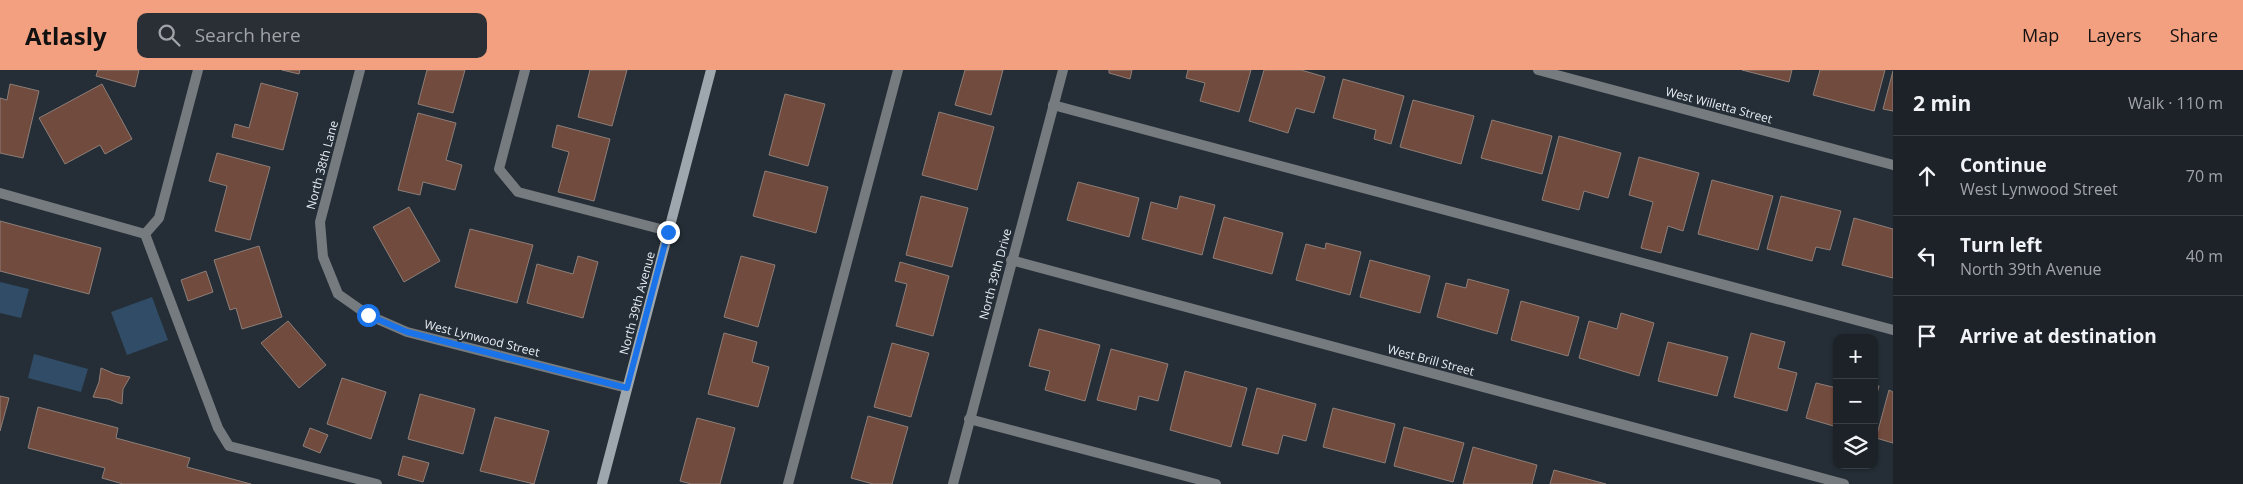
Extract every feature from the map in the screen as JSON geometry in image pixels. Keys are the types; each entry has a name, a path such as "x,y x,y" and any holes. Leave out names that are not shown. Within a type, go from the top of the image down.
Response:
{"street":[{"path":"146,234 159,218 198,70"},
{"name":"North 38th Lane","path":"338,294 323,257 320,222 360,70"},
{"path":"525,70 499,169 518,192 668,232"},
{"name":"North 39th Avenue","path":"602,484 711,70"},
{"path":"788,484 898,70"},
{"name":"North 39th Drive","path":"953,484 1063,70"},
{"name":"West Willetta Street","path":"1538,70 1893,165"},
{"path":"1053,105 1893,330"},
{"path":"0,193 146,234"},
{"path":"146,234 218,428 229,446 377,484"},
{"name":"West Brill Street","path":"1011,260 1844,484"},
{"name":"West Lynwood Street","path":"338,294 368,315 407,332 627,388"},
{"path":"969,419 1216,484"}],"shaded area":[{"path":"0,282 29,289 21,318 0,313"},
{"path":"152,297 168,340 127,355 111,312"},
{"path":"34,354 88,369 81,392 28,378"}],"building":[{"path":"98,70 139,70 135,87 96,76"},
{"path":"282,70 300,70 299,74"},
{"path":"427,70 465,70 453,113 418,104"},
{"path":"590,70 627,70 612,126 578,117"},
{"path":"965,70 1003,70 991,115 955,105"},
{"path":"1109,70 1132,70 1130,79 1109,73"},
{"path":"1188,70 1251,70 1239,112 1200,101 1205,83 1186,78"},
{"path":"1264,70 1301,70 1325,77 1314,113 1296,108 1288,133 1249,121"},
{"path":"1742,70 1792,70 1789,82"},
{"path":"1820,70 1885,70 1874,111 1813,95"},
{"path":"1893,71 1893,111 1883,109"},
{"path":"1343,79 1404,96 1391,144 1374,139 1376,130 1333,118"},
{"path":"261,83 298,93 283,150 232,137 235,124 249,128"},
{"path":"10,84 39,91 23,158 0,153 0,98 7,100"},
{"path":"102,84 132,139 105,154 100,145 65,164 39,118"},
{"path":"785,94 825,104 808,166 769,155"},
{"path":"1413,100 1474,116 1461,164 1400,147"},
{"path":"939,112 994,127 977,190 922,175"},
{"path":"418,113 456,123 446,160 462,165 455,190 423,182 420,195 398,190"},
{"path":"1492,120 1552,136 1542,174 1481,158"},
{"path":"557,125 610,139 594,201 558,192 569,152 552,147"},
{"path":"1559,136 1621,153 1608,198 1584,191 1579,210 1542,200"},
{"path":"217,153 270,167 250,240 215,231 227,186 209,181"},
{"path":"1639,157 1699,173 1683,231 1668,226 1661,253 1641,248 1653,202 1629,195"},
{"path":"765,171 828,187 816,233 753,216"},
{"path":"1712,180 1773,196 1758,250 1698,234"},
{"path":"1078,182 1139,198 1129,237 1067,220"},
{"path":"921,196 968,208 952,267 906,255"},
{"path":"1180,196 1215,205 1202,255 1142,239 1151,202 1177,209"},
{"path":"1781,196 1841,211 1830,250 1816,247 1812,261 1767,249"},
{"path":"409,207 440,261 404,282 373,227"},
{"path":"1224,217 1283,233 1272,274 1213,258"},
{"path":"1854,218 1893,229 1893,278 1842,265"},
{"path":"0,221 101,248 89,294 0,271"},
{"path":"470,229 533,245 517,303 455,287"},
{"path":"1326,243 1361,252 1350,295 1296,280 1306,244 1325,249"},
{"path":"259,246 282,317 242,329 236,308 230,310 214,260"},
{"path":"578,256 598,262 583,318 527,303 537,264 573,274"},
{"path":"741,256 775,265 758,327 724,317"},
{"path":"1370,260 1430,276 1420,313 1360,297"},
{"path":"900,262 949,276 933,336 896,326 907,284 895,281"},
{"path":"206,271 213,292 188,301 181,280"},
{"path":"1468,279 1509,290 1497,334 1437,317 1446,283 1466,288"},
{"path":"1521,301 1579,317 1568,356 1511,340"},
{"path":"1621,313 1654,323 1639,376 1579,358 1589,321 1617,329"},
{"path":"288,321 326,365 299,388 261,343"},
{"path":"1039,329 1100,345 1085,401 1045,390 1050,371 1029,366"},
{"path":"724,333 757,342 752,362 769,367 758,407 708,394"},
{"path":"1751,333 1785,342 1778,368 1797,373 1787,411 1734,397"},
{"path":"1668,342 1728,357 1717,396 1658,381"},
{"path":"892,343 929,353 911,417 874,407"},
{"path":"1111,349 1168,364 1158,401 1139,396 1136,410 1097,400"},
{"path":"101,368 115,374 130,377 123,389 122,404 108,399 93,397 99,382"},
{"path":"1185,371 1247,388 1231,447 1170,430"},
{"path":"342,378 386,392 371,439 327,424"},
{"path":"1816,383 1833,387 1833,426 1806,418"},
{"path":"1257,388 1316,404 1306,441 1283,435 1278,454 1242,445"},
{"path":"1889,390 1893,392 1893,443 1878,439 1878,431"},
{"path":"420,394 475,409 463,454 408,439"},
{"path":"0,396 9,398 0,431"},
{"path":"38,407 118,428 116,438 190,458 187,467 251,484 123,484 102,478 105,468 28,448"},
{"path":"1333,408 1395,424 1385,463 1323,447"},
{"path":"868,416 908,427 892,484 873,484 851,478"},
{"path":"495,417 549,431 534,484 480,471"},
{"path":"697,418 735,428 720,484 691,484 680,481"},
{"path":"1404,427 1464,443 1453,482 1394,466"},
{"path":"310,428 328,435 320,453 303,446"},
{"path":"1473,447 1537,465 1532,484 1463,484"},
{"path":"403,456 429,463 423,482 398,475"},
{"path":"1554,470 1606,484 1550,484"}],"route":[{"path":"368,315 407,332 627,388 668,232"}]}
